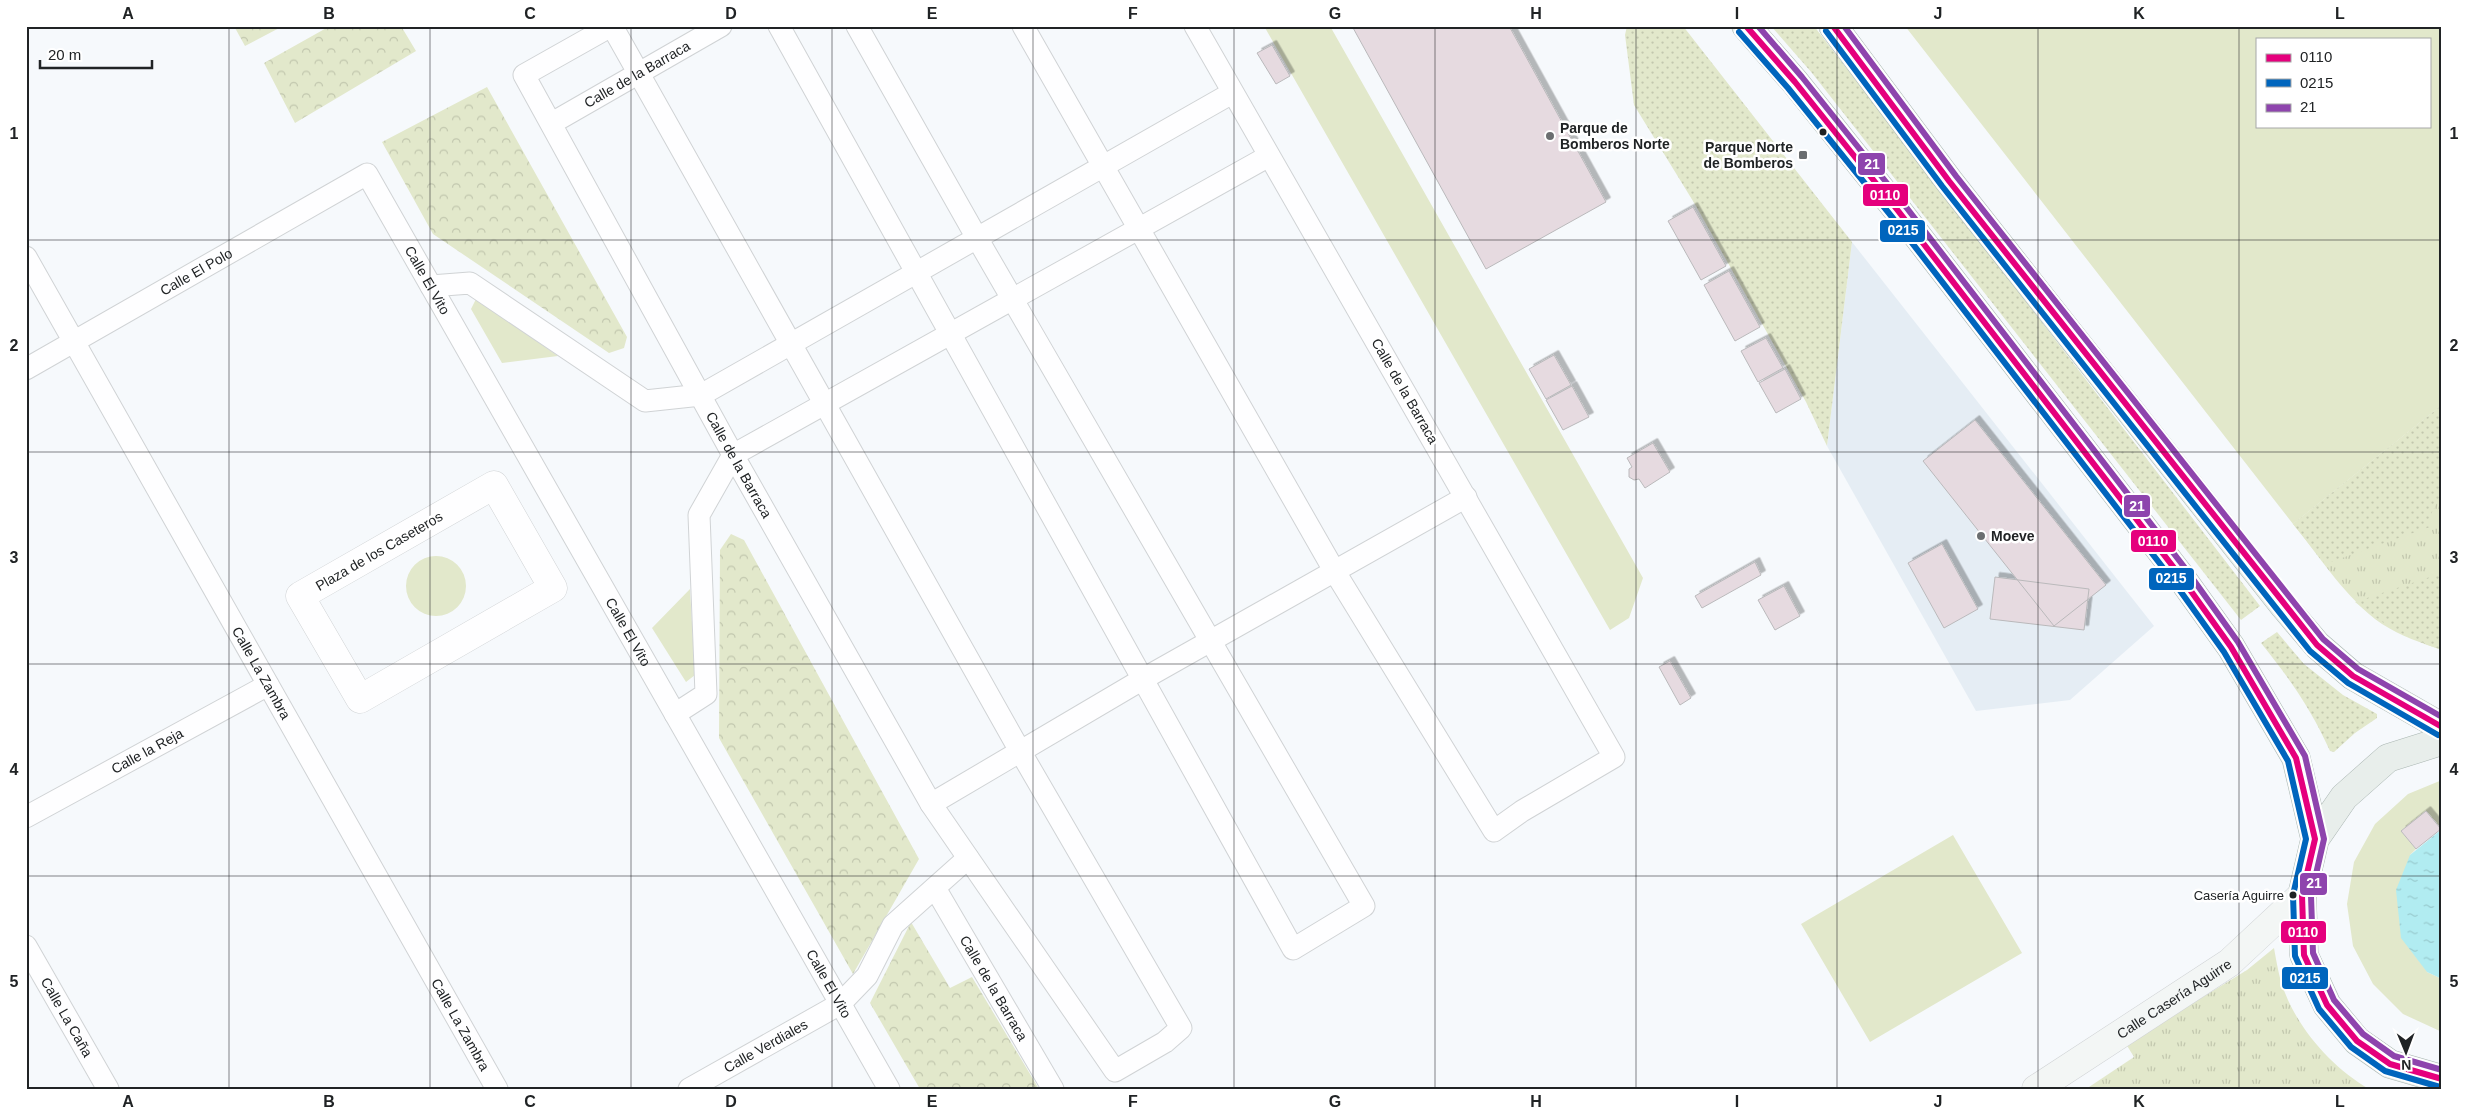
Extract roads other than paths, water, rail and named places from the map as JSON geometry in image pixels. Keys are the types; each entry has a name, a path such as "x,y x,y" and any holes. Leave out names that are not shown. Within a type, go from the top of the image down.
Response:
{"main road":[{"path":"1746,26 1795,82 1899,212 2178,573 2231,647 2296,758 2315,839"},
{"path":"1834,26 1955,189 2284,606 2317,645 2353,676 2442,727"},
{"path":"2442,741 2388,758 2344,796 2315,839 2302,895 2304,954 2327,1005 2357,1041 2390,1064 2442,1079"},
{"name":"Calle Casería Aguirre","path":"2036,1089 2212,976 2229,963 2302,895"}],"street":[{"name":"Plaza de los Caseteros","path":"494,485 553,588 360,699 300,596 494,485"}],"lane":[{"path":"611,26 1020,751"},
{"name":"Calle de la Barraca","path":"611,26 524,75 733,455 931,804 1115,1071 1165,1042 1181,1028 1020,751"},
{"name":"Calle de la Barraca","path":"552,123 721,26"},
{"path":"779,26 1293,949 1364,906 977,238 857,26"},
{"path":"1023,26 1335,572"},
{"name":"Calle de la Barraca","path":"1195,26 1614,757 1494,831 1335,572"},
{"path":"431,286 470,283 645,401 701,395 1232,93"},
{"path":"675,714 706,694 699,516 733,455 1269,156"},
{"name":"Calle El Vito","path":"368,174 888,1089"},
{"name":"Calle El Polo","path":"26,369 368,174"},
{"name":"Calle La Zambra","path":"26,257 497,1089"},
{"path":"931,804 1143,679 1211,643 1466,496"},
{"name":"Calle la Reja","path":"26,817 268,685"},
{"name":"Calle Verdiales","path":"689,1089 840,1004 867,976 893,925 968,858"},
{"name":"Calle de la Barraca","path":"935,888 1052,1089"},
{"name":"Calle La Caña","path":"26,946 108,1089"}],"water":[{"path":"2442,829 2442,979 2427,972 2401,938 2396,890 2410,855"}],"place":[{"name":"Parque de Bomberos Norte","path":"1550,136"},
{"name":"Parque Norte de Bomberos","path":"1803,155"},
{"name":"Moeve","path":"1981,536"},
{"name":"Casería Aguirre","path":"2293,895"}]}
